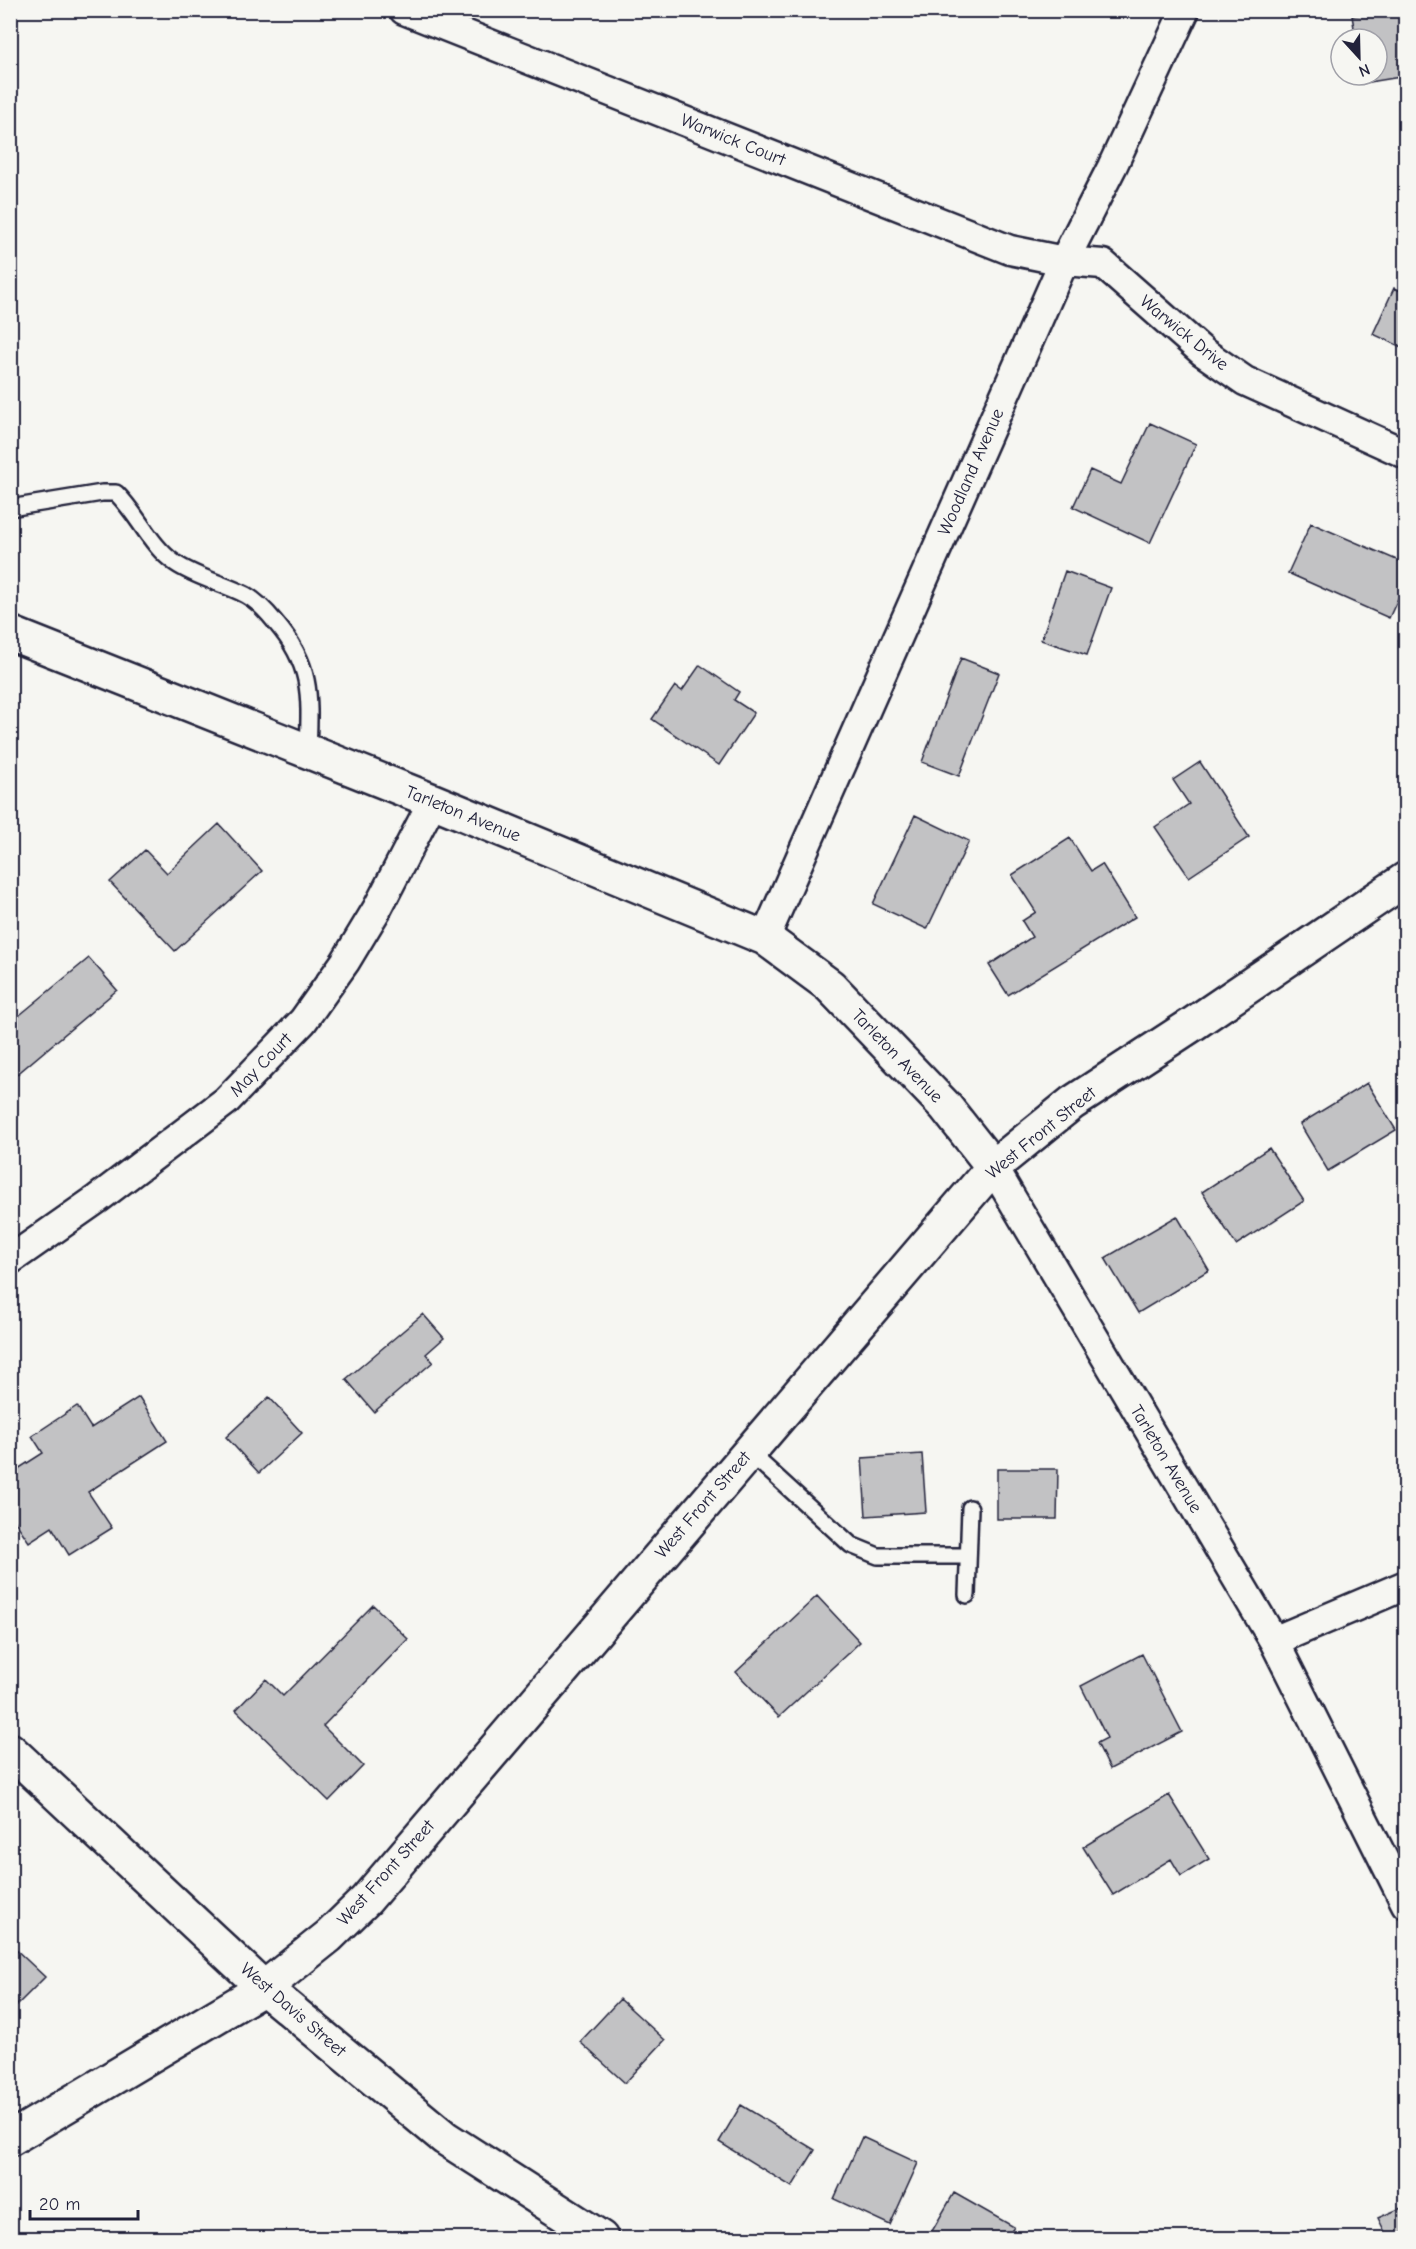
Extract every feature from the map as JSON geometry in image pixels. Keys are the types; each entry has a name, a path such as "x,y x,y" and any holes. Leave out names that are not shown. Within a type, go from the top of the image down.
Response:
{"street":[{"name":"Warwick Court","path":"404,10 1010,250 1064,261"},
{"name":"Woodland Avenue","path":"765,938 1064,261 1112,167 1185,10"},
{"name":"Warwick Drive","path":"1064,261 1104,264 1203,352 1245,381 1406,454"},
{"name":"Tarleton Avenue","path":"10,633 433,801 765,938 830,986 945,1106 993,1167 1274,1641 1406,1904"},
{"name":"May Court","path":"10,1260 97,1199 226,1101 303,1021 345,962 377,909 433,801"},
{"name":"West Front Street","path":"10,2139 264,1988 329,1936 366,1900 993,1167 1072,1103 1406,879"},
{"path":"1274,1641 1406,1585"},
{"name":"West Davis Street","path":"10,1750 264,1988 445,2138 601,2238"}],"lane":[{"path":"10,508 92,494 116,493 172,561 195,574 247,596 271,616 292,642 304,670 310,699 308,751"},
{"path":"749,1452 851,1545 878,1556 968,1556"},
{"path":"967,1595 970,1508"}],"building":[{"path":"1381,10 1406,10 1406,76 1389,79 1389,27 1354,27 1352,16"},
{"path":"1394,288 1406,293 1406,349 1373,334"},
{"path":"1150,423 1196,444 1150,543 1073,507 1090,470 1121,484"},
{"path":"1311,523 1406,564 1406,581 1389,618 1288,573"},
{"path":"1065,571 1111,588 1087,655 1041,640"},
{"path":"961,658 999,673 959,776 922,762"},
{"path":"700,665 739,692 734,700 754,713 719,765 652,719 675,686 682,691"},
{"path":"1200,762 1249,837 1189,877 1155,827 1189,804 1173,780"},
{"path":"915,815 969,841 927,929 873,904"},
{"path":"219,824 262,871 175,951 110,882 145,850 167,873"},
{"path":"1070,838 1091,871 1102,864 1135,917 1008,995 989,965 1032,937 1022,921 1036,912 1012,875"},
{"path":"89,958 117,990 15,1076 10,1071 10,1023"},
{"path":"1367,1083 1396,1130 1328,1171 1300,1124"},
{"path":"1269,1148 1304,1201 1236,1245 1202,1192"},
{"path":"1177,1216 1209,1270 1138,1313 1105,1258"},
{"path":"423,1314 444,1338 426,1354 433,1362 374,1412 346,1379"},
{"path":"139,1397 167,1441 88,1492 112,1528 69,1555 52,1527 29,1542 10,1514 10,1474 43,1453 32,1436 77,1406 91,1428"},
{"path":"269,1397 302,1433 259,1473 226,1437"},
{"path":"922,1454 926,1512 866,1516 862,1458"},
{"path":"997,1469 1058,1469 1057,1519 997,1519"},
{"path":"817,1596 860,1642 779,1717 736,1672"},
{"path":"373,1605 408,1639 323,1726 363,1766 329,1801 236,1710 266,1679 283,1696"},
{"path":"1142,1654 1182,1732 1110,1769 1097,1743 1107,1738 1081,1686"},
{"path":"1169,1795 1209,1859 1181,1876 1171,1859 1113,1895 1083,1847"},
{"path":"10,1944 45,1977 10,2012"},
{"path":"620,1999 665,2040 625,2083 580,2042"},
{"path":"741,2105 815,2150 792,2187 719,2142"},
{"path":"862,2137 918,2163 890,2225 834,2199"},
{"path":"954,2193 1014,2227 1007,2238 928,2238"},
{"path":"1406,2206 1406,2238 1388,2238 1378,2218"}]}
